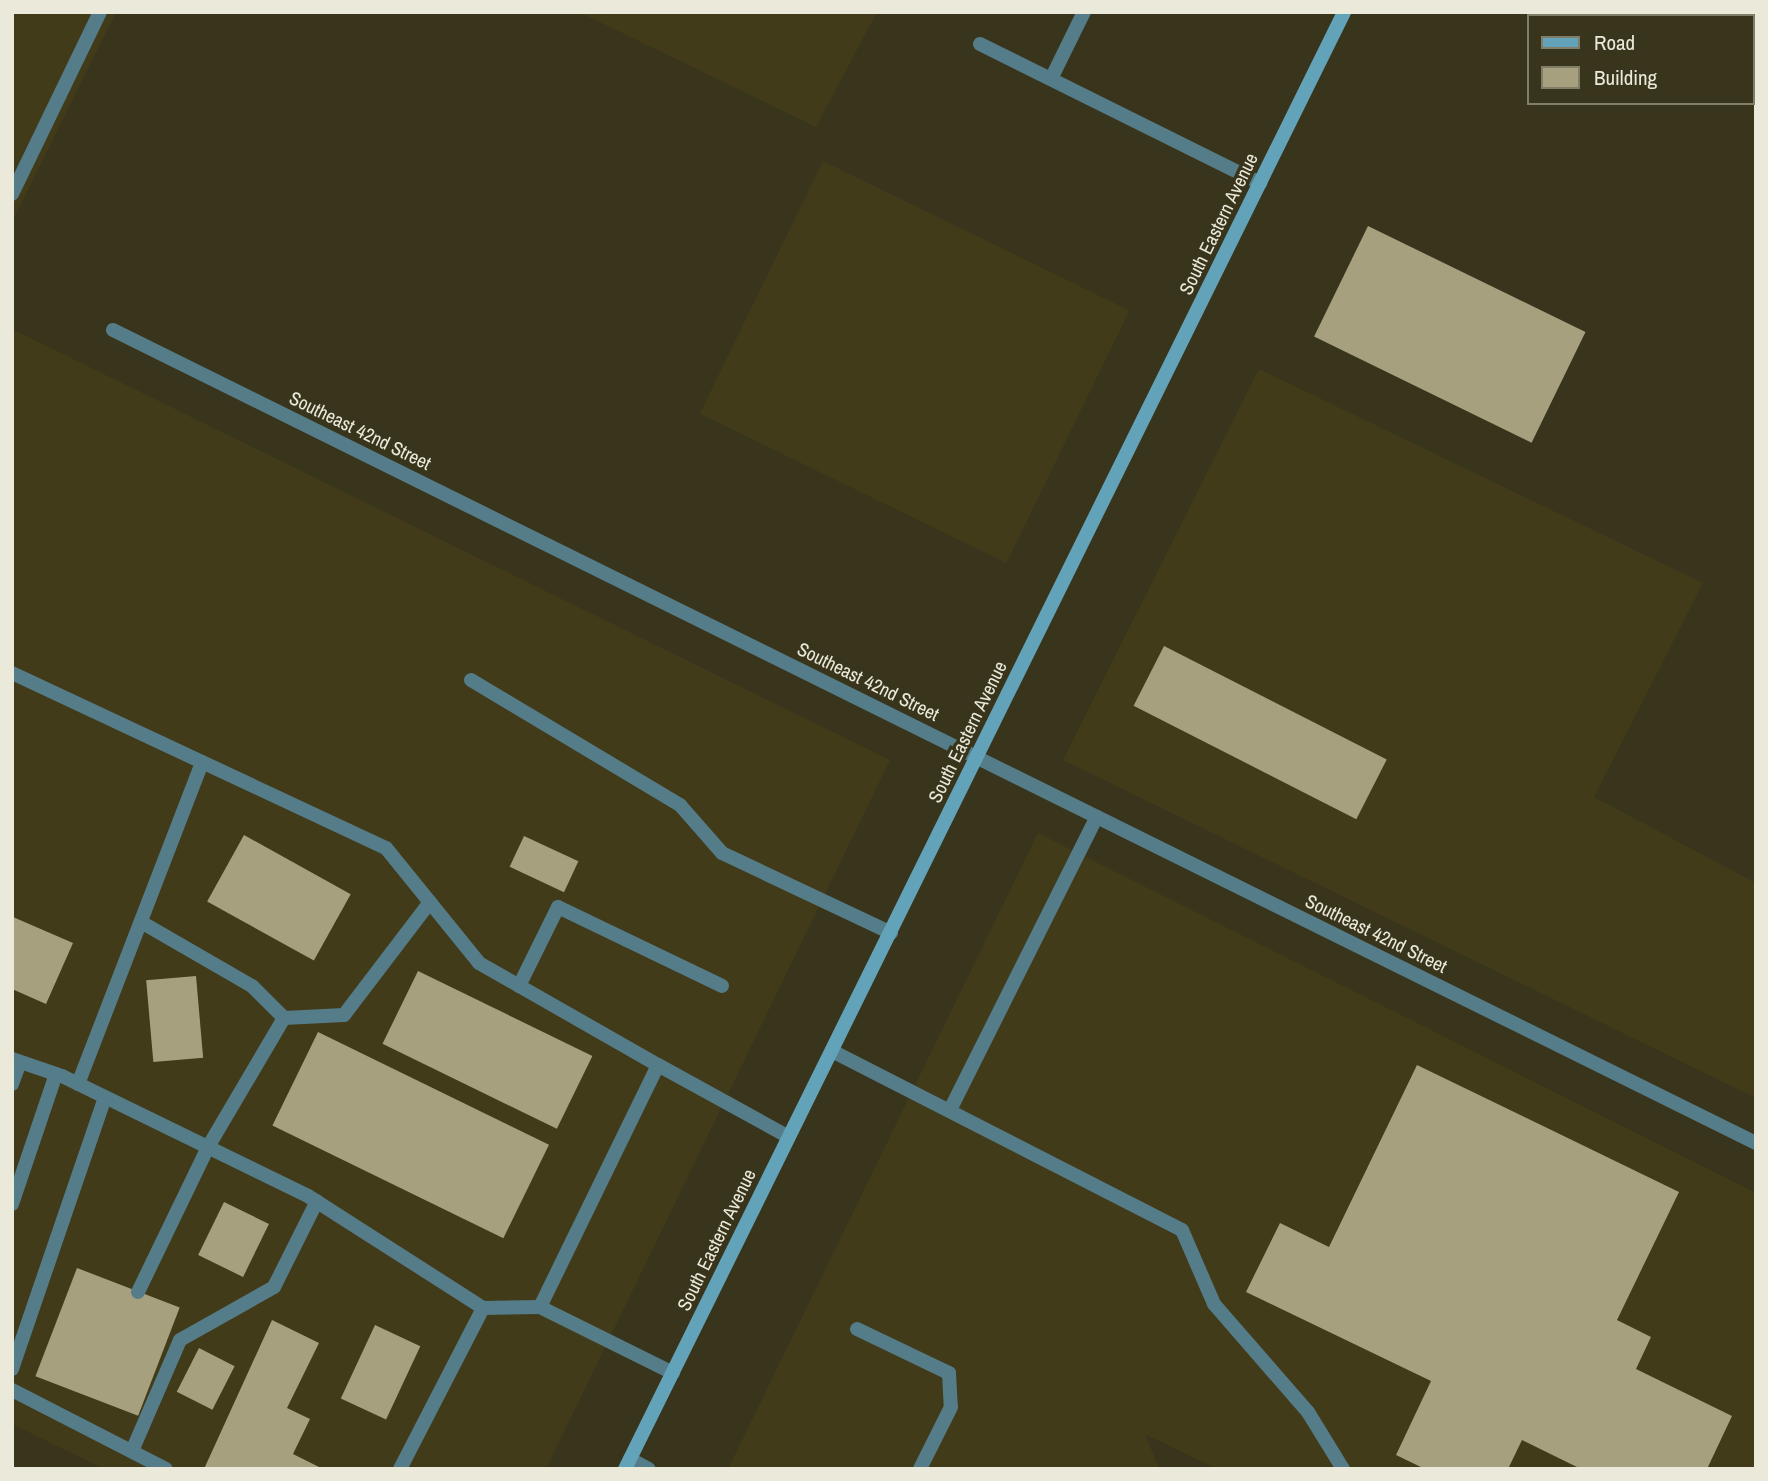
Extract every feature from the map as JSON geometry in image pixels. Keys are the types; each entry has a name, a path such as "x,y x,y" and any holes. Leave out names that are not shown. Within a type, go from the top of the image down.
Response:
{"main road":[{"name":"South Eastern Avenue","path":"628,1464 1344,12"}],"street":[{"path":"12,194 100,12"},
{"path":"1051,79 1084,12"},
{"path":"980,44 1260,183"},
{"name":"Southeast 42nd Street","path":"113,330 1756,1143"},
{"path":"12,673 386,848 479,963 789,1137"},
{"path":"471,680 680,805 695,827 731,858 891,933"},
{"path":"78,1084 202,762"},
{"path":"950,1110 1097,817"},
{"path":"141,922 252,986 284,1018 344,1015 429,902"},
{"path":"519,986 558,907 722,986"},
{"path":"138,1292 208,1147 284,1018"},
{"path":"832,1051 1182,1230 1214,1304 1308,1412 1343,1469"},
{"path":"12,1084 16,1061 56,1074 317,1202 483,1307 540,1307 673,1373"},
{"path":"540,1307 658,1065"},
{"path":"12,1204 56,1074"},
{"path":"12,1369 105,1097"},
{"path":"132,1451 180,1340 274,1287 317,1202"},
{"path":"400,1469 483,1307"},
{"path":"857,1329 949,1373 951,1407 920,1469"},
{"path":"12,1390 166,1469"},
{"path":"628,1464 649,1469"}],"shaded area":[{"path":"12,12 116,12 12,222"},
{"path":"579,12 877,12 816,127"},
{"path":"823,161 1129,310 1006,563 700,414"},
{"path":"12,329 890,760 546,1469 104,1469 12,1424"},
{"path":"1259,369 1703,583 1594,797 1756,883 1756,1098 1063,760"},
{"path":"1038,833 1756,1193 1756,1469 1217,1469 1145,1434 1159,1469 728,1469"}],"building":[{"path":"1368,226 1586,332 1532,443 1314,337"},
{"path":"1164,646 1387,759 1356,819 1134,706"},
{"path":"244,835 351,894 314,961 207,901"},
{"path":"524,836 578,861 564,892 510,867"},
{"path":"13,917 73,943 46,1004 12,989"},
{"path":"418,971 592,1056 557,1129 382,1044"},
{"path":"196,976 203,1058 153,1062 146,980"},
{"path":"318,1032 549,1145 503,1238 272,1125"},
{"path":"1417,1065 1679,1192 1617,1320 1651,1337 1636,1369 1732,1416 1707,1469 1581,1469 1522,1440 1508,1469 1425,1469 1396,1455 1431,1381 1246,1292 1280,1223 1329,1247"},
{"path":"224,1202 269,1224 243,1277 198,1255"},
{"path":"77,1268 180,1307 138,1416 35,1376"},
{"path":"272,1320 319,1343 287,1408 310,1419 293,1454 323,1469 204,1469"},
{"path":"375,1325 420,1346 386,1420 341,1398"},
{"path":"199,1348 235,1366 212,1410 177,1392"}]}
